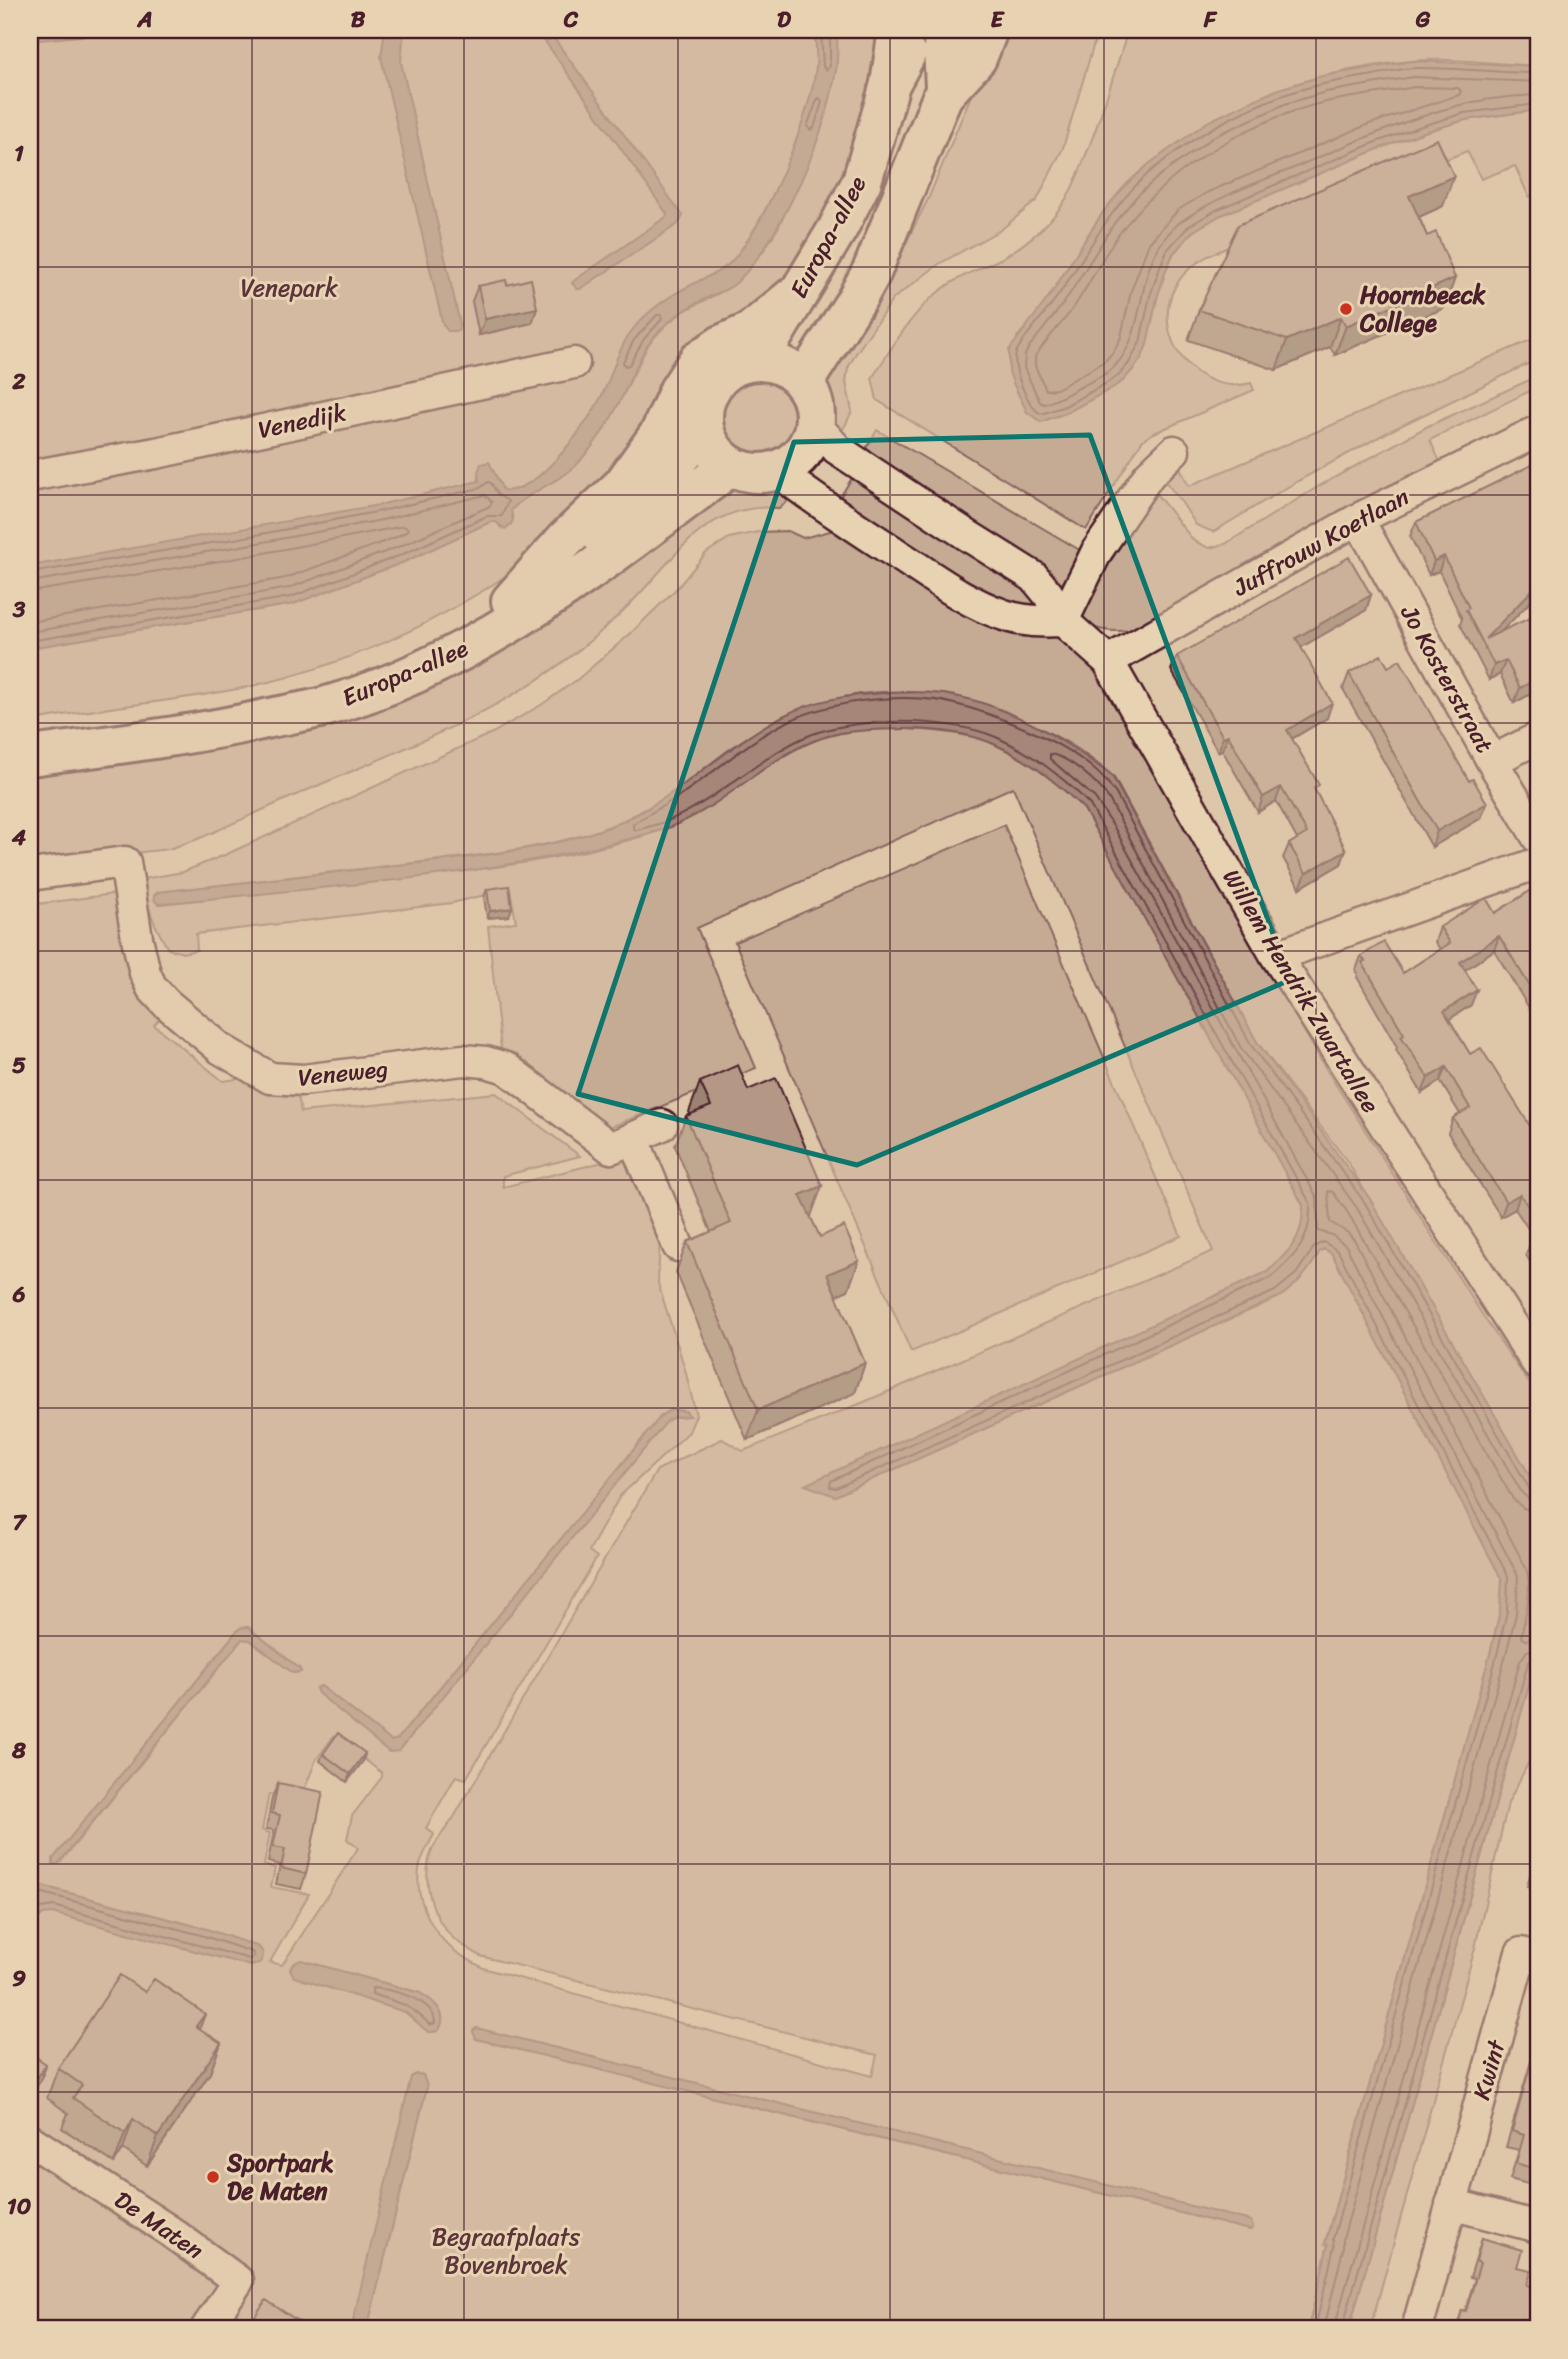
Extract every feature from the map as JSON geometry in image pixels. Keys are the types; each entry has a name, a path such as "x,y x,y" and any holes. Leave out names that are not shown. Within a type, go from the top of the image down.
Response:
{"main road":[{"path":"890,83 898,30"},
{"name":"Europa-allee","path":"758,361 838,228 862,181 890,83 916,30"},
{"name":"Europa-allee","path":"945,93 943,47 949,30"},
{"name":"Europa-allee","path":"803,383 872,271 968,30"},
{"path":"945,93 977,58 988,30"},
{"path":"511,601 565,540 623,485 660,433 679,390 698,361 723,344 750,332 800,290"},
{"path":"758,361 775,363 791,371 803,383 815,410 815,424 809,442 798,458 777,471 754,474 731,467 719,458 703,430 704,404 715,381 735,366 758,361"},
{"name":"Europa-allee","path":"30,741 196,718 325,688 380,669 430,646 473,625 511,601 618,523 664,477 703,430"},
{"name":"Europa-allee","path":"30,756 204,733 327,706 386,686 484,639 523,615 731,467"}],"street":[{"name":"Venedijk","path":"30,477 156,453 574,363"},
{"name":"Willem Hendrik Zwartallee","path":"815,424 838,449 1034,577 1048,594 1063,621 1108,661 1276,956 1538,1365"},
{"name":"Juffrouw Koetlaan","path":"1108,661 1358,519 1538,431"},
{"path":"777,471 804,492 945,585 979,604 1016,618 1063,621 1097,551 1149,475 1174,451"},
{"name":"Jo Kosterstraat","path":"1358,519 1492,761 1538,838"},
{"path":"1492,761 1538,738"},
{"name":"Veneweg","path":"30,875 125,862 137,937 145,973 152,988 221,1049 270,1078 303,1080 463,1060 486,1062 506,1068 611,1148 662,1125"},
{"path":"1276,956 1538,863"},
{"path":"633,1138 678,1246"},
{"name":"Kwint","path":"1417,2329 1521,1953 1538,1959"},
{"name":"De Maten","path":"30,2140 171,2232 239,2281 206,2329"},
{"path":"1451,2204 1538,2227"}],"highlighted area":[{"path":"1090,435 1290,980 857,1165 578,1094 794,442"}],"green space":[{"name":"Venepark","path":"30,30 885,30 864,119 845,169 804,248 769,303 515,570 422,625 356,655 322,667 252,686 30,721 30,648 293,604 404,562 490,522 497,522 501,528 511,510 520,501 565,474 580,461 620,401 649,343 667,324 684,311 725,290 762,253 778,228 821,130 837,66 837,52 761,241 653,319 557,469 494,501 30,601"},
{"path":"998,30 1098,30 1063,148 1037,200 1002,229 939,264 893,299 848,368 846,382 852,411 837,436 825,407 823,382 906,243 929,197"},
{"path":"1128,30 1490,30 1538,34 1538,66 1427,60 1349,70 1289,87 1232,111 1144,168 1110,204 1046,301 1017,337 1040,422 1068,412 1123,381 1142,357 1157,298 1173,254 1192,232 1219,216 1424,132 1465,120 1538,110 1538,192 1529,197 1515,166 1481,179 1467,151 1432,165 1426,159 1208,256 1193,266 1177,283 1168,308 1168,326 1174,344 1184,360 1197,372 1213,381 1231,385 1251,383 1254,390 1152,434 1142,441 1086,530 877,400 872,378 904,329 923,306 959,278 1002,258 1029,240 1065,201 1089,147"},
{"path":"1538,337 1538,359 1388,432 1296,482 1213,532 1196,525 1162,477 1179,466 1189,486"},
{"path":"1538,376 1538,396 1534,389 1430,440 1441,464 1140,628 1103,630 1087,622 1083,615 1083,606 1154,491 1194,541 1209,548 1225,544 1319,486 1428,426"},
{"path":"757,381 778,387 788,397 794,418 788,439 778,449 757,455 736,449 726,439 720,418 726,397 736,387"},
{"path":"877,430 1083,552 1062,584 1050,584 862,455"},
{"path":"857,470 1010,572 1037,602 1034,608 1026,611 974,586 837,502"},
{"path":"741,485 772,485 791,498 779,508 756,508 736,512 718,519 702,530 591,640 559,665 492,707 420,742 198,839 169,849 30,865 30,769 280,733 719,492"},
{"name":"Begraafplaats Bovenbroek","path":"842,528 937,594 994,620 1052,635 1073,647 1092,661 1110,682 1177,811 1326,1069 1487,1322 1538,1396 1538,1490 1349,1164 1257,1042 1113,776 1076,748 1029,723 989,707 948,697 908,692 868,693 827,701 787,716 746,738 653,805 587,834 529,848 485,854 159,892 154,896 155,901 159,904 458,872 530,862 601,847 636,838 688,819 793,751 831,735 852,731 924,730 980,739 1031,764 1084,809 1303,1205 1298,1235 1289,1250 1267,1272 806,1485 835,1496 1279,1297 1302,1277 1320,1251 1324,1249 1332,1254 1502,1580 1500,1611 1490,1654 1325,2243 1328,2244 1308,2329 367,2329 427,2087 421,2074 359,2329 30,2329 30,1902 35,1897 262,1960 263,1953 259,1947 203,1928 42,1886 30,1893 30,905 113,894 130,959 143,983 167,1010 154,1025 223,1081 244,1078 269,1092 297,1091 301,1112 496,1093 580,1156 503,1176 503,1187 611,1160 623,1159 632,1167 660,1236 658,1283 685,1369 696,1415 689,1432 620,1496 589,1551 597,1557 466,1779 456,1776 426,1828 434,1834 420,1864 418,1875 421,1898 429,1920 442,1939 457,1953 483,1968 872,2076 877,2055 480,1956 453,1938 439,1920 430,1898 428,1864 435,1843 454,1817 657,1470 722,1439 743,1451 864,1402 1213,1251 1013,787 697,928 756,1068 608,1128 552,1084 501,1049 488,926 516,922 510,889 452,903 196,934 197,950 183,953 168,949 151,915 142,879 183,872 227,854 494,732 541,705 578,679 630,634 678,587 706,553 729,538 758,532 788,531 803,538","holes":["670,1410 685,1411 690,1416 667,1420 399,1751 389,1751 318,1693 316,1688 321,1686 391,1741 398,1739 661,1416","248,1627 301,1672 293,1673 250,1640 242,1639 59,1864 53,1864 53,1859 240,1628","334,1736 382,1773 382,1777 352,1816 347,1839 358,1848 282,1965 270,1962 309,1894 271,1887 275,1868 264,1865 270,1833 262,1830 269,1794 301,1798 316,1760","301,1960 420,1993 439,2009 441,2025 438,2031 430,2032 432,2024 412,2001 291,1968","476,2028 1251,2221 1253,2228 1249,2230 476,2039 473,2031"]},
{"path":"1004,825 1181,1236 911,1352 735,942"},
{"path":"1538,1653 1538,1744 1508,1803 1475,1948 1370,2329 1349,2329"}],"water":[{"path":"30,30 106,30 90,35 30,41"},
{"path":"385,30 404,30 401,62 460,324 458,331 448,331 443,325 381,57"},
{"path":"537,30 548,30 683,216 678,224 580,289 572,283 575,280 667,214"},
{"path":"814,30 836,30 837,57 832,90 809,163 774,233 734,285 685,310 656,335 642,355 613,415 592,447 572,469 511,510 513,520 505,529 496,522 490,522 404,562 293,604 30,648 30,566 379,505 479,481 481,464 489,462 503,490 517,489 547,469 576,436 598,403 622,346 637,324 669,298 726,267 757,225 784,171 805,114 816,67"},
{"path":"1412,61 1538,66 1538,110 1465,120 1424,132 1219,216 1192,232 1173,254 1157,298 1142,357 1123,381 1068,412 1041,422 1027,412 1009,371 1009,350 1051,294 1103,212 1149,164 1207,122 1279,89 1322,76"},
{"path":"886,693 934,693 982,703 1051,734 1112,776 1257,1042 1370,1199 1538,1490 1538,1653 1349,2329 1308,2329 1328,2245 1325,2244 1490,1654 1500,1611 1502,1580 1332,1254 1324,1249 1320,1251 1302,1277 1279,1297 835,1496 805,1485 1267,1272 1289,1250 1298,1235 1303,1205 1084,809 1031,764 978,738 927,730 858,731 830,735 804,745 687,820 661,830 600,846 475,870 412,878 158,904 155,901 154,896 158,892 480,856 584,835 633,817 655,804 739,743 795,710 833,699"},
{"path":"670,1410 685,1411 690,1416 674,1417 667,1421 399,1751 389,1752 318,1693 316,1688 321,1686 391,1741 398,1739 661,1416"},
{"path":"248,1627 301,1672 293,1673 250,1640 242,1639 58,1864 53,1864 53,1859 236,1632 240,1628"},
{"path":"42,1886 203,1928 259,1947 263,1953 262,1959 251,1966 52,1913 43,1914 30,1927 30,1893"},
{"path":"301,1960 420,1993 439,2009 441,2025 438,2031 428,2032 405,2012 294,1977 290,1969"},
{"path":"476,2028 1251,2221 1253,2228 1250,2230 476,2039 473,2031"},
{"path":"416,2074 423,2075 427,2086 367,2329 351,2329 411,2077"}],"building":[{"path":"1437,139 1454,176 1409,196 1427,236 1436,232 1455,278 1346,326 1341,317 1287,340 1199,310 1238,225"},
{"path":"531,279 537,308 485,319 478,286 506,280 507,285"},
{"path":"1538,462 1538,584 1485,639 1538,614 1538,678 1520,688 1506,660 1494,665 1466,610 1469,608 1444,556 1434,561 1416,522"},
{"path":"1349,557 1371,595 1296,638 1332,703 1287,730 1319,785 1314,788 1346,850 1306,873 1289,844 1307,833 1281,787 1263,797 1228,735 1223,737 1177,656"},
{"path":"1381,655 1388,667 1400,660 1469,781 1473,779 1487,803 1437,831 1349,673"},
{"path":"509,886 512,908 490,911 487,889"},
{"path":"1538,886 1538,992 1534,993 1499,936 1460,962 1477,990 1444,1011 1470,1054 1481,1048 1532,1129 1536,1126 1538,1130 1538,1222 1520,1194 1506,1202 1453,1118 1470,1108 1446,1067 1428,1078 1401,1036 1404,1034 1361,956 1384,942 1403,973 1450,943 1440,927 1486,898 1495,913"},
{"path":"738,1065 748,1090 776,1078 822,1186 800,1195 820,1237 844,1226 859,1261 827,1274 865,1363 758,1410 687,1242 731,1223 686,1116 711,1106 700,1082"},
{"path":"1538,1236 1538,1252 1531,1241"},
{"path":"338,1733 365,1753 350,1774 323,1754"},
{"path":"278,1783 323,1792 306,1874 281,1868 285,1849 273,1847 280,1815 272,1813"},
{"path":"1538,1850 1538,1872 1532,1871"},
{"path":"120,1975 145,1992 154,1979 205,2014 196,2026 221,2043 158,2136 133,2119 125,2133 73,2098 82,2085 58,2068"},
{"path":"1538,2038 1538,2170 1516,2163 1524,2135 1512,2131"},
{"path":"30,2053 46,2064 32,2086 30,2085"},
{"path":"1482,2238 1522,2250 1517,2267 1531,2270 1527,2285 1538,2288 1538,2324 1521,2319 1518,2329 1457,2329 1462,2310 1466,2311 1480,2263 1476,2261"},
{"path":"266,2300 310,2329 246,2329"}],"place":[{"name":"Hoornbeeck College","path":"1346,309"},
{"name":"Sportpark De Maten","path":"213,2177"}]}
